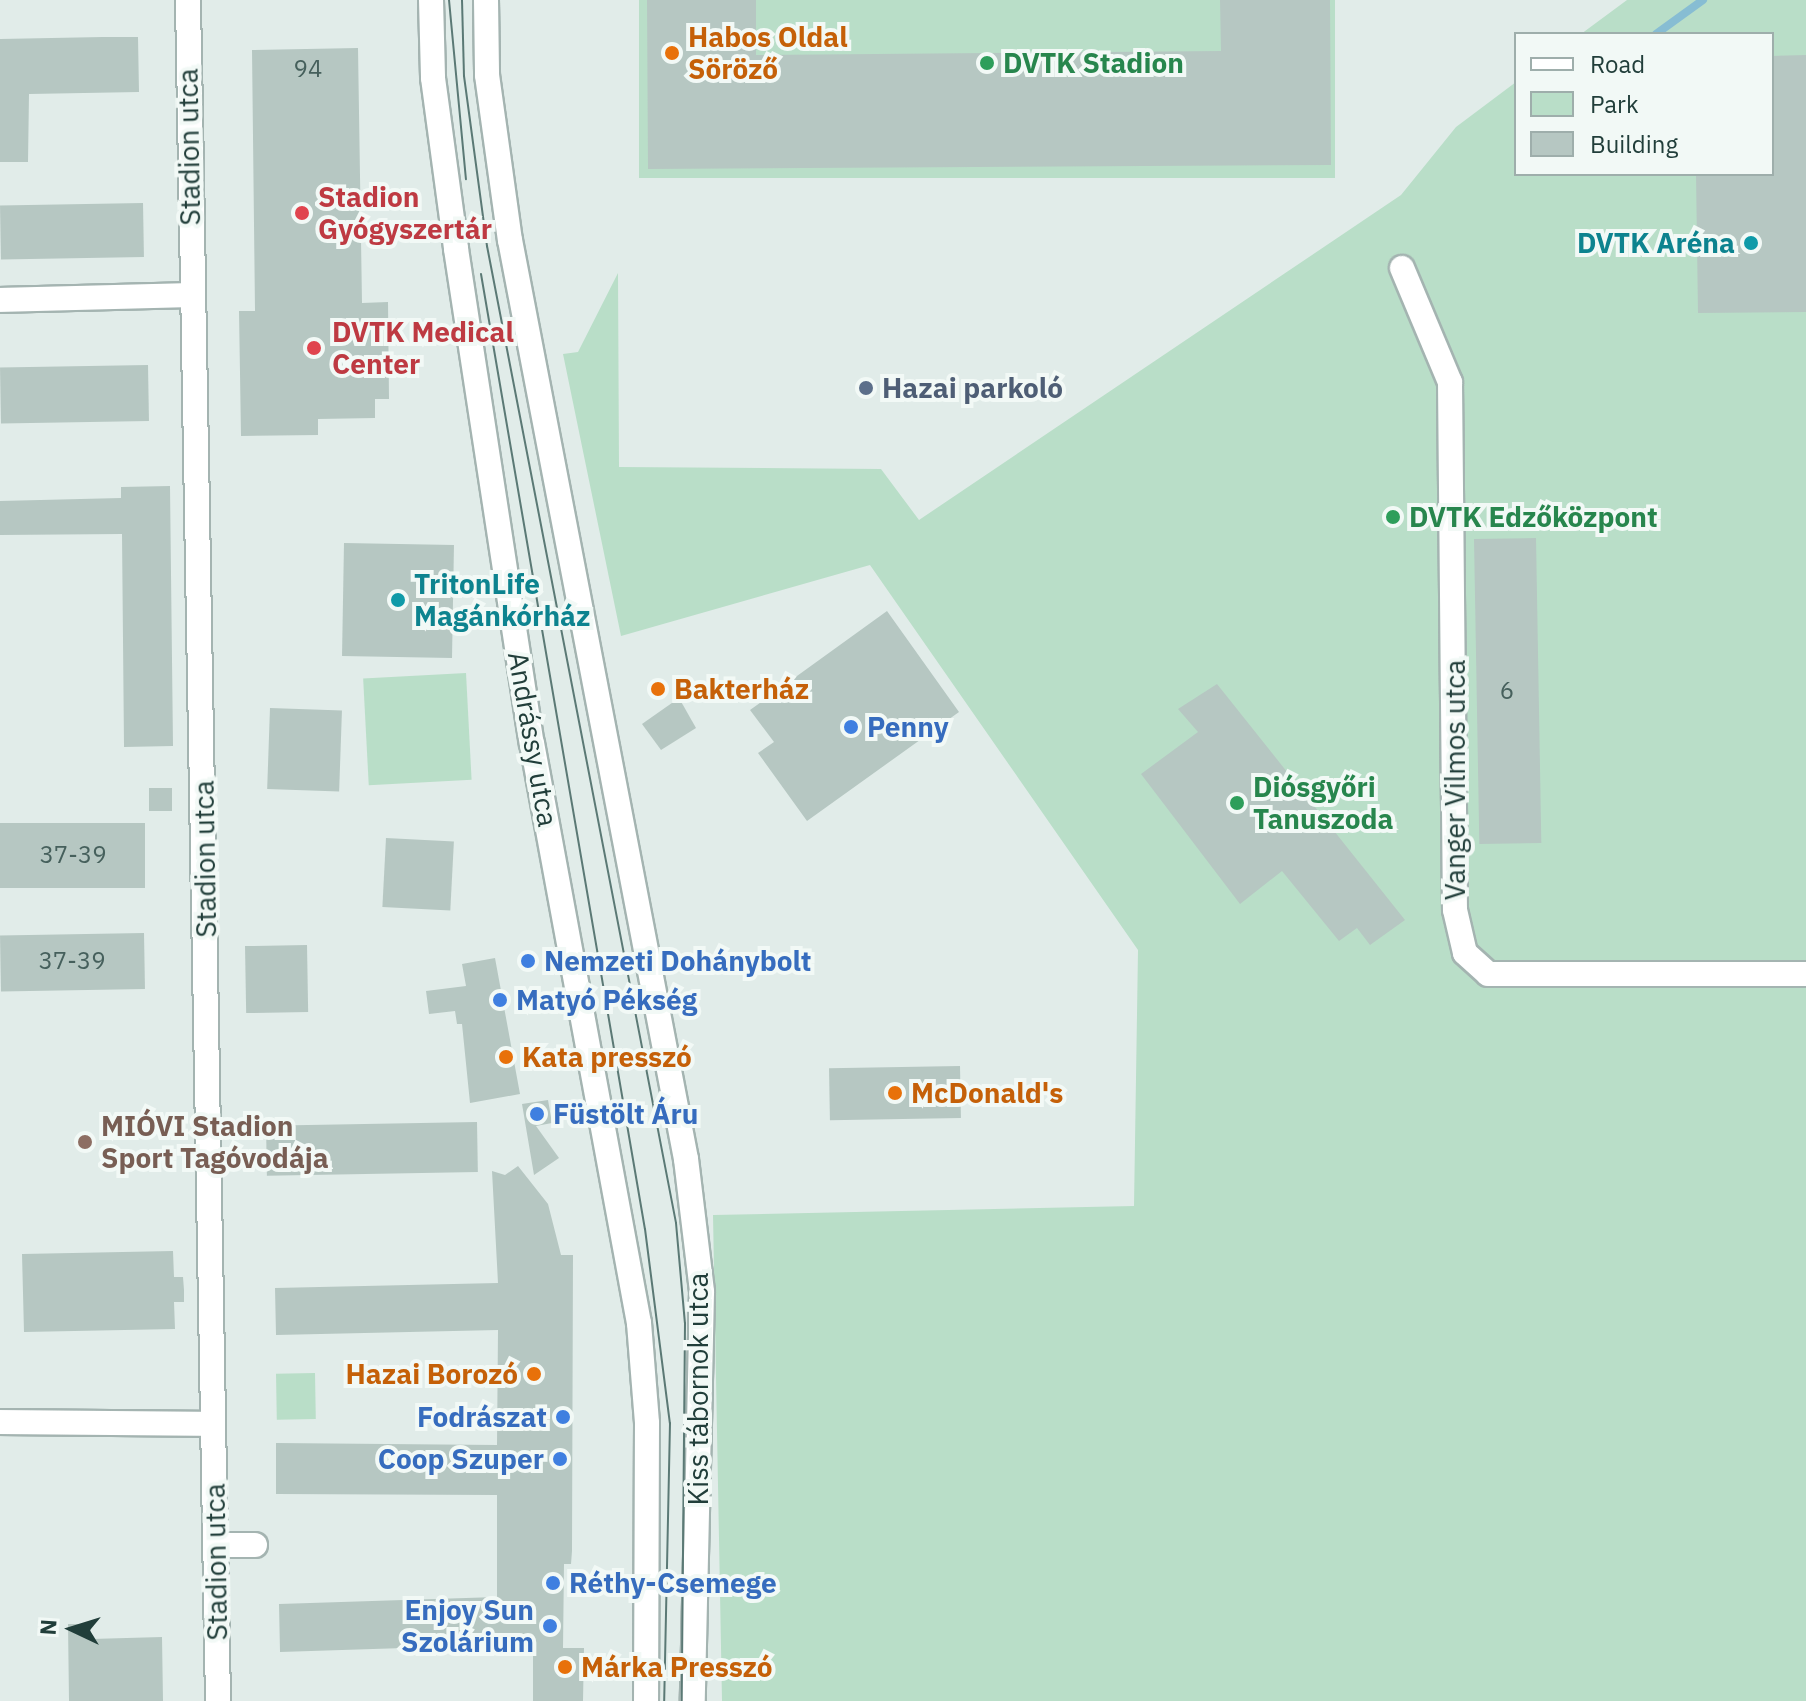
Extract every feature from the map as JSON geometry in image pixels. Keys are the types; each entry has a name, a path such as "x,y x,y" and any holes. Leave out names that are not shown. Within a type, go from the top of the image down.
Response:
{"main road":[{"name":"Stadion utca","path":"188,0 190,295 218,1701"},
{"name":"Andrássy utca","path":"431,0 433,78 458,264 578,1002"},
{"name":"Kiss tábornok utca","path":"486,0 487,75 510,240 686,1159 702,1292 693,1701"},
{"name":"Vanger Vilmos utca","path":"1402,268 1450,382 1455,910 1465,953 1488,974 1806,974"},
{"path":"0,300 190,295"},
{"name":"Kiss tábornok utca","path":"578,1002 639,1323 647,1423 646,1701"},
{"path":"0,1422 213,1424"},
{"path":"216,1545 255,1545"}],"green space":[{"name":"DVTK Stadion","path":"639,0 1335,0 1335,178 639,178"},
{"path":"1627,0 1806,0 1806,1701 722,1701 713,1215 1134,1206 1138,950 870,565 621,636 563,354 578,352 618,273 619,467 881,469 919,520 1401,195 1456,127 1514,84 1514,176 1774,176 1774,32 1584,32"},
{"path":"466,673 472,780 369,785 363,678"},
{"path":"315,1373 316,1419 277,1420 276,1374"}],"building":[{"name":"DVTK Stadion","path":"647,0 756,0 756,55 1221,51 1220,0 1330,0 1331,165 648,169"},
{"path":"138,37 139,92 29,94 28,162 0,162 0,39"},
{"path":"358,48 362,303 388,302 389,399 375,399 375,418 318,419 318,435 241,436 239,311 255,311 252,50"},
{"name":"DVTK Aréna","path":"1806,55 1806,312 1698,313 1696,176 1774,176 1774,56"},
{"path":"143,203 144,257 1,259 0,205"},
{"path":"148,365 149,421 1,424 0,368"},
{"path":"170,486 173,746 124,747 122,534 0,535 0,501 121,498 121,487"},
{"name":"DVTK Edzőközpont","path":"1536,538 1541,843 1479,844 1474,539"},
{"name":"TritonLife Magánkórház","path":"344,543 454,545 452,658 342,656"},
{"name":"Penny","path":"887,611 959,712 807,821 758,753 774,742 750,710"},
{"name":"Diósgyőri Tanuszoda","path":"1217,684 1405,920 1370,945 1357,928 1339,941 1282,871 1240,904 1141,774 1198,732 1178,709"},
{"path":"679,698 696,728 661,750 642,724"},
{"path":"270,708 342,711 339,791 267,789"},
{"path":"149,788 172,788 172,811 149,811"},
{"path":"0,823 145,823 145,888 0,888"},
{"path":"386,838 454,842 450,910 382,907"},
{"path":"144,933 145,989 1,992 0,936"},
{"path":"307,945 308,1012 246,1013 245,946"},
{"path":"495,958 520,1094 470,1103 462,1024 457,1024 455,1011 429,1014 426,991 466,986 462,964"},
{"name":"McDonald's","path":"960,1066 961,1118 830,1120 829,1068"},
{"path":"548,1100 552,1123 536,1126 559,1158 534,1175 522,1104"},
{"path":"477,1122 478,1172 267,1176 266,1126"},
{"path":"518,1166 548,1204 561,1255 573,1255 572,1551 571,1564 564,1564 563,1648 584,1648 583,1701 533,1701 533,1652 497,1652 497,1645 280,1652 279,1604 497,1597 497,1495 276,1494 276,1443 497,1445 498,1330 276,1335 275,1288 498,1283 492,1171 505,1175"},
{"path":"173,1251 174,1277 183,1277 184,1290 184,1302 174,1302 175,1329 24,1332 22,1254"},
{"path":"68,1624 91,1624 91,1639 162,1637 163,1701 69,1701"}],"waterway":[{"path":"1659,32 1703,0"}],"tram line":[{"path":"449,0 466,179"},
{"path":"462,0 464,76 487,246 676,1223 685,1323 682,1701"},
{"path":"481,274 645,1229 670,1423 664,1701"}],"place":[{"name":"Habos Oldal Söröző","path":"672,53"},
{"name":"DVTK Stadion","path":"987,63"},
{"name":"Stadion Gyógyszertár","path":"302,213"},
{"name":"DVTK Aréna","path":"1751,243"},
{"name":"DVTK Medical Center","path":"314,348"},
{"name":"Hazai parkoló","path":"866,388"},
{"name":"DVTK Edzőközpont","path":"1393,517"},
{"name":"TritonLife Magánkórház","path":"398,600"},
{"name":"Bakterház","path":"658,689"},
{"name":"Penny","path":"851,727"},
{"name":"Diósgyőri Tanuszoda","path":"1237,803"},
{"name":"Nemzeti Dohánybolt","path":"528,961"},
{"name":"Matyó Pékség","path":"500,1000"},
{"name":"Kata presszó","path":"506,1057"},
{"name":"McDonald's","path":"895,1093"},
{"name":"Füstölt Áru","path":"537,1114"},
{"name":"MIÓVI Stadion Sport Tagóvodája","path":"85,1142"},
{"name":"Hazai Borozó","path":"534,1374"},
{"name":"Fodrászat","path":"563,1417"},
{"name":"Coop Szuper","path":"560,1459"},
{"name":"Réthy-Csemege","path":"553,1583"},
{"name":"Enjoy Sun Szolárium","path":"550,1626"},
{"name":"Márka Presszó","path":"565,1667"}]}
